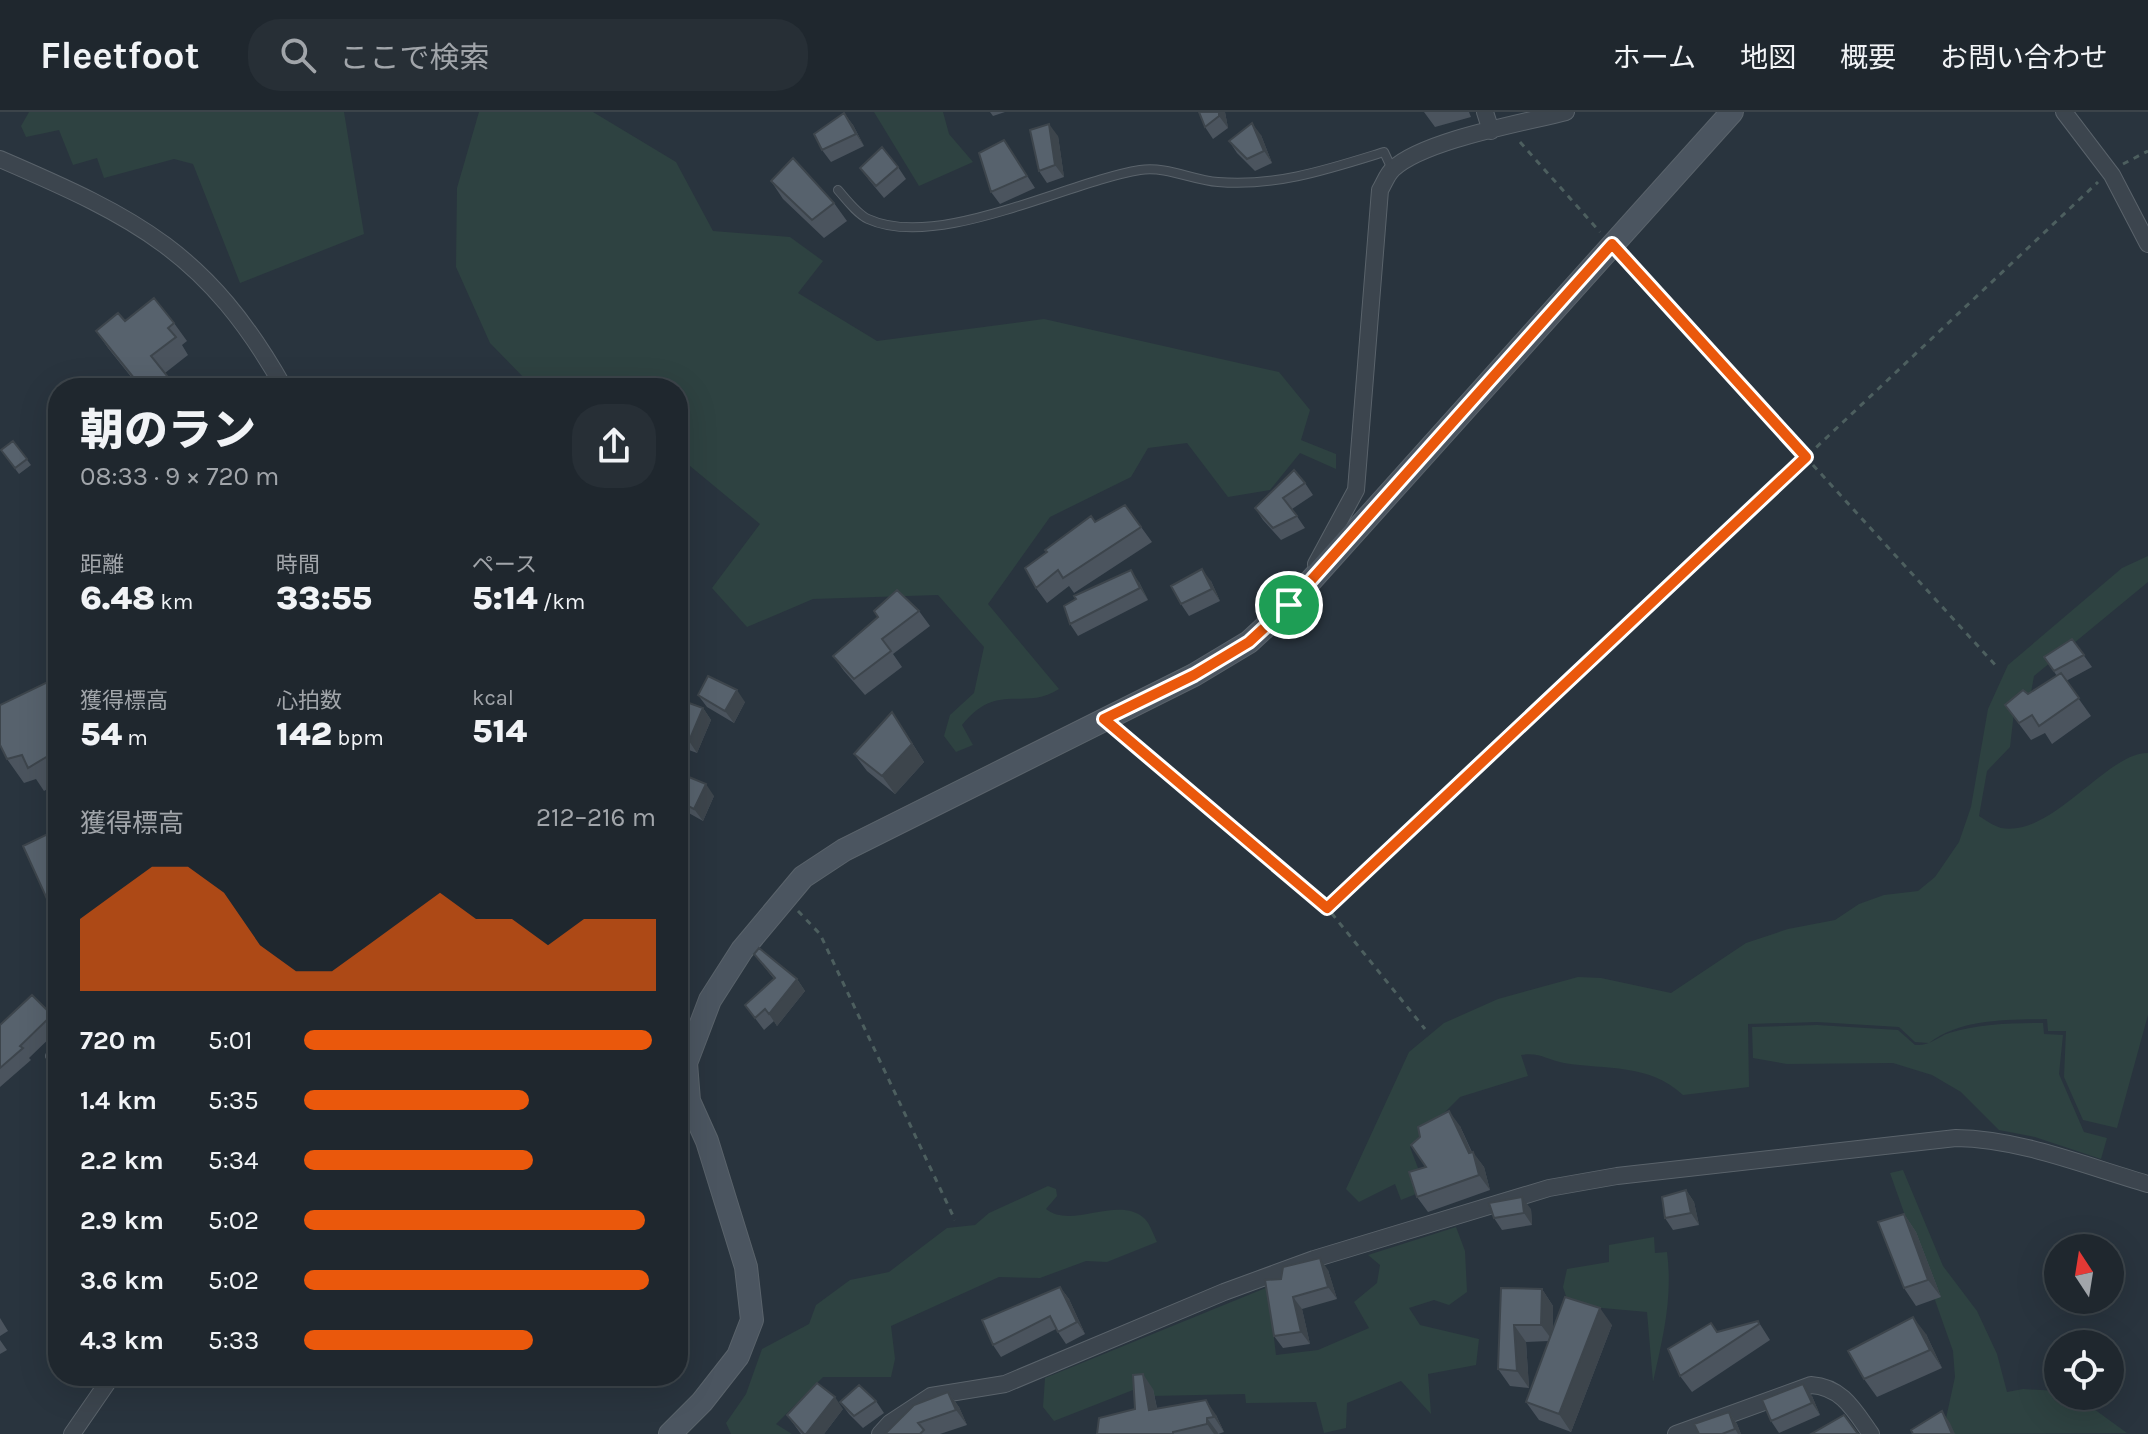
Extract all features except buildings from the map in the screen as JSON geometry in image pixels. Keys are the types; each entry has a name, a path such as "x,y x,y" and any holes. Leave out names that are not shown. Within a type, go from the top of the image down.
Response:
{"street":[{"path":"1485,112 1499,129"},
{"path":"1289,605 1332,538 1356,490 1380,190 1392,169 1421,153 1566,112"},
{"path":"688,1050 710,1000 742,950 803,877 844,850 1194,675 1249,642 1289,605 1732,112"},
{"path":"2064,112 2109,172 2148,244"},
{"path":"0,159 115,212 187,260 223,296 255,337 278,378"},
{"path":"670,1434 702,1402 738,1356 752,1320 746,1267 707,1141 688,1096"},
{"path":"880,1434 890,1423 931,1396 1005,1384 1224,1292 1314,1259 1549,1188 1617,1176 1956,1138 1983,1138 2018,1145 2148,1184"},
{"path":"1676,1434 1811,1385 1828,1386 1839,1392 1871,1434"},
{"path":"72,1434 105,1386"}],"lane":[{"path":"838,190 865,218 894,227 941,225 1142,170 1183,173 1215,182 1272,183 1384,152 1392,169"}],"path":[{"path":"1499,129 1612,244 1998,668"},
{"path":"1327,908 2109,172 2148,151"},
{"path":"1104,719 1327,908 1425,1029"},
{"path":"782,900 806,916 820,934 955,1220"}],"green space":[{"path":"29,112 344,112 364,234 240,283 193,164 174,159 104,178 97,158 73,165 59,130 26,137 21,126"},
{"path":"479,112 593,112 676,162 713,231 790,237 823,261 798,293 877,341 1044,319 1279,372 1310,410 1301,440 1336,454 1336,469 1300,453 1270,490 1228,497 1187,443 1148,448 1131,477 1050,517 988,604 1059,689 1034,698 999,700 975,711 962,725 973,745 956,752 944,736 950,715 974,693 984,647 938,595 813,599 747,627 712,588 760,524 688,464 688,378 524,378 490,343 456,267 457,188"},
{"path":"874,112 943,112 949,134 973,162 919,186"},
{"path":"2148,556 2148,582 2034,676 2030,698 2014,712 2010,747 1987,771 1979,816 2001,828 2020,828 2059,808 2132,756 2148,753 2148,1015 2117,1128 2083,1120 2064,1077 2066,1031 2048,1031 2047,1019 2001,1020 1970,1025 1929,1043 1915,1042 1899,1027 1817,1022 1748,1024 1749,1087 1683,1095 1656,1077 1641,1073 1521,1055 1528,1076 1460,1097 1410,1147 1421,1176 1413,1181 1416,1194 1401,1200 1395,1184 1359,1202 1346,1189 1409,1052 1444,1023 1498,999 1578,977 1601,978 1671,993 1746,943 1788,929 1835,920 1859,904 1884,895 1918,891 1935,877 1959,842 1971,807 1988,709 2008,665 2122,568"},
{"path":"2043,1023 2044,1034 2063,1035 2059,1074 2084,1132 2107,1138 2101,1159 2035,1137 1999,1130 1961,1092 1932,1075 1893,1063 1787,1064 1753,1058 1752,1027 1817,1025 1898,1030 1915,1045 1920,1045 1972,1028"},
{"path":"1903,1170 1943,1266 1977,1311 1997,1354 2007,1392 2044,1390 2044,1410 2095,1410 2127,1433 1950,1434 1945,1423 1955,1377 1953,1351 1890,1173"},
{"path":"1048,1186 1056,1189 1057,1196 1046,1209 1069,1216 1109,1210 1134,1212 1147,1221 1157,1242 1107,1262 1086,1261 1040,1278 999,1277 891,1326 895,1359 891,1377 823,1377 776,1424 792,1434 731,1434 726,1423 746,1394 762,1349 809,1324 816,1305 850,1280 889,1272 947,1228 975,1225 989,1213"},
{"path":"1456,1227 1465,1251 1467,1292 1449,1305 1434,1300 1409,1308 1420,1325 1479,1339 1476,1365 1428,1374 1431,1414 1401,1381 1347,1403 1346,1428 1324,1433 1316,1402 1246,1403 1245,1394 1151,1396 1138,1388 1054,1421 1043,1407 1045,1378 1268,1287 1276,1355 1318,1350 1369,1328 1354,1302 1377,1283 1380,1265 1368,1255"},
{"path":"1654,1237 1655,1253 1667,1252 1669,1285 1653,1382 1647,1312 1569,1305 1563,1287 1567,1269 1609,1262 1609,1245"}],"route":[{"path":"1612,244 1806,457 1327,908 1104,719 1194,675 1249,642 1289,605 1612,244"}]}
